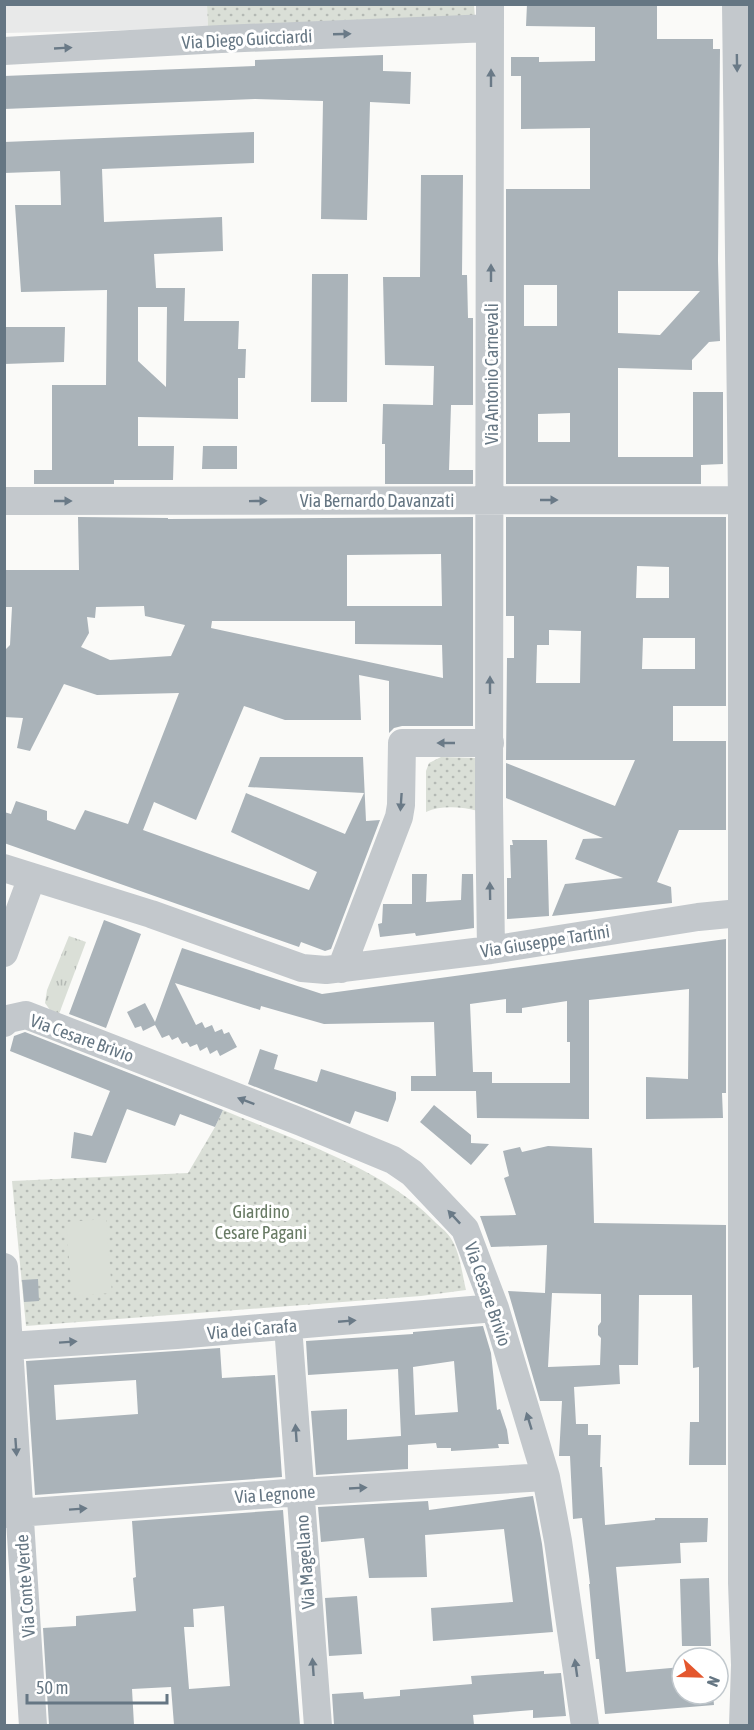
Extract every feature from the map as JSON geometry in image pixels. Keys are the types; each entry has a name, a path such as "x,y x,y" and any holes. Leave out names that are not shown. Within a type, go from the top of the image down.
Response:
{"street":[{"path":"736,4 746,500 747,1663 743,1725"},
{"name":"Via Diego Guicciardi","path":"4,51 232,39 490,16"},
{"name":"Via Antonio Carnevali","path":"490,16 489,804 491,950"},
{"name":"Via Bernardo Davanzati","path":"4,501 746,500"},
{"path":"341,969 399,817 402,743 490,743"},
{"name":"Via Giuseppe Tartini","path":"4,868 151,914 302,968 326,970 491,950 698,917 746,912"},
{"path":"4,953 32,877"},
{"name":"Via Cesare Brivio","path":"4,1023 8,1019 26,1015 393,1160 412,1173 465,1229 495,1308 546,1477 558,1541 585,1725"},
{"name":"Via Conte Verde","path":"4,1267 9,1346 12,1514 33,1725"},
{"name":"Via dei Carafa","path":"9,1346 288,1326 495,1308"},
{"name":"Via Magellano","path":"288,1326 318,1725"},
{"name":"Via Legnone","path":"12,1514 300,1492 546,1477"}],"shaded area":[{"path":"5,5 207,5 208,28 5,33"}],"green space":[{"path":"207,5 474,5 475,18 208,28"},
{"path":"441,757 477,758 478,811 452,807 426,812 426,771 429,763"},
{"path":"69,936 86,942 59,1014 50,1010 45,1003 47,990"},
{"name":"Giardino Cesare Pagani","path":"223,1110 334,1156 389,1185 413,1202 450,1237 458,1256 466,1290 421,1296 26,1326 12,1181 188,1173"},
{"path":"106,1219 112,1293 72,1296 66,1222"}],"building":[{"path":"527,4 657,4 657,39 713,39 713,49 720,49 718,261 720,341 709,342 692,360 692,370 618,368 618,457 693,457 693,392 723,392 723,464 701,465 701,484 506,484 506,189 590,189 590,128 521,129 521,76 511,76 511,57 539,57 539,62 595,61 595,27 526,26","holes":["524,285 557,285 557,326 524,326","618,291 700,291 660,335 618,333","570,413 570,442 538,442 538,414"]},
{"path":"383,55 383,71 411,72 410,104 370,102 367,220 321,219 323,101 255,99 4,109 4,76 255,66 255,60"},
{"path":"254,132 254,163 102,169 104,222 222,217 223,251 154,254 156,288 185,288 184,321 239,321 238,349 246,349 245,378 238,378 238,419 138,417 138,446 174,446 173,480 114,480 114,484 34,484 34,470 52,470 52,385 106,385 107,290 21,292 15,205 61,205 60,171 4,173 4,142","holes":["138,307 167,307 166,387 138,361"]},
{"path":"421,175 463,175 462,275 467,275 468,318 473,318 473,405 451,405 449,470 473,470 473,484 385,484 385,444 382,444 383,404 433,405 434,366 385,365 383,277 420,277"},
{"path":"312,274 348,274 347,402 311,402"},
{"path":"4,327 65,327 64,362 4,364"},
{"path":"203,446 237,446 237,469 202,469"},
{"path":"78,517 168,519 473,517 473,726 402,726 394,728 389,733 389,681 359,675 361,720 285,720 244,706 196,820 154,802 143,830 309,890 317,872 231,832 246,793 345,834 364,793 248,787 260,757 363,757 366,821 380,820 331,949 325,951 301,942 299,947 4,843 4,812 11,814 16,801 47,811 47,820 75,830 85,810 128,824 179,693 97,695 64,684 30,751 17,748 23,718 4,717 4,651 10,645 12,607 4,607 4,570 79,570","holes":["441,554 442,606 347,606 347,555","144,606 145,616 185,625 171,656 110,660 81,647 89,633 87,617 95,618 96,607","212,621 355,621 355,644 442,645 443,678 211,628"]},
{"path":"506,517 726,517 726,706 673,706 673,741 726,741 726,830 679,830 657,882 671,887 672,903 552,916 565,884 623,878 575,859 583,839 603,838 506,798 506,763 615,806 635,760 506,760 507,658 514,658 514,616 506,616","holes":["637,566 669,567 669,598 636,598","549,630 581,631 580,683 536,683 537,645 549,645","643,638 695,638 695,669 642,669"]},
{"path":"512,840 547,840 549,916 507,919 507,878 511,878 510,845 513,845"},
{"path":"412,874 427,874 426,902 461,900 462,874 473,874 474,928 416,936 415,933 380,937 378,924 382,923 383,904 412,904"},
{"path":"104,920 141,934 106,1028 69,1014"},
{"path":"726,939 726,1093 722,1093 723,1118 646,1119 646,1077 688,1079 689,989 589,1000 589,1119 477,1118 476,1091 411,1091 411,1076 436,1076 434,1022 324,1024 261,1006 260,1010 175,983 196,1025 202,1022 205,1028 212,1025 215,1032 222,1029 224,1034 229,1032 237,1047 220,1056 217,1050 210,1054 207,1047 200,1051 197,1044 190,1047 187,1042 182,1044 178,1037 172,1040 169,1035 162,1038 155,1025 143,1031 141,1026 135,1028 127,1012 145,1003 155,1022 182,948 322,994","holes":["506,999 506,1013 522,1013 522,1008 567,1001 570,1083 492,1083 492,1072 473,1072 470,1004"]},
{"path":"25,1032 223,1110 215,1127 180,1114 175,1126 127,1109 106,1163 71,1158 74,1132 92,1136 110,1091 10,1051 14,1036"},
{"path":"260,1049 278,1055 274,1069 317,1082 321,1069 396,1092 396,1099 388,1122 355,1111 350,1124 248,1084"},
{"path":"434,1105 471,1135 471,1143 489,1144 471,1165 420,1122"},
{"path":"548,1146 592,1148 594,1223 726,1225 726,1465 689,1465 690,1422 699,1422 699,1367 693,1368 692,1295 639,1295 638,1365 619,1365 620,1384 574,1387 576,1424 588,1424 588,1435 601,1435 600,1467 602,1467 605,1525 655,1520 655,1518 708,1518 707,1542 680,1543 681,1563 616,1567 626,1672 670,1668 670,1706 702,1706 605,1714 599,1659 596,1659 582,1518 573,1519 570,1456 559,1456 562,1401 540,1401 508,1291 545,1293 547,1245 491,1247 480,1216 516,1215 504,1178 509,1176 503,1151 520,1147 522,1152","holes":["552,1293 601,1294 601,1322 598,1326 598,1335 601,1338 600,1365 548,1367"]},
{"path":"38,1279 39,1301 24,1302 22,1280"},
{"path":"483,1326 491,1353 497,1410 500,1409 509,1444 498,1444 499,1448 451,1451 451,1448 437,1448 436,1443 408,1445 408,1469 316,1475 311,1411 347,1409 347,1440 401,1436 398,1369 308,1375 306,1341 413,1334 413,1332","holes":["454,1361 458,1412 415,1415 413,1367"]},
{"path":"220,1348 222,1378 275,1375 282,1477 35,1495 26,1361","holes":["136,1380 138,1414 56,1420 54,1385"]},
{"path":"533,1496 542,1544 553,1632 433,1641 431,1608 513,1602 504,1529 425,1535 427,1577 369,1578 364,1538 321,1542 318,1507 428,1501 429,1510"},
{"path":"283,1510 300,1725 174,1725 171,1687 132,1689 134,1725 49,1725 43,1628 76,1626 76,1616 136,1611 132,1521","holes":["224,1606 230,1686 189,1689 184,1627 194,1627 193,1609"]},
{"path":"709,1578 711,1646 682,1646 680,1579"},
{"path":"357,1596 362,1654 329,1656 325,1598"},
{"path":"544,1671 544,1674 561,1673 566,1716 533,1718 533,1710 473,1715 474,1725 334,1725 332,1694 363,1692 364,1699 400,1696 400,1690 472,1684 471,1676"}]}
